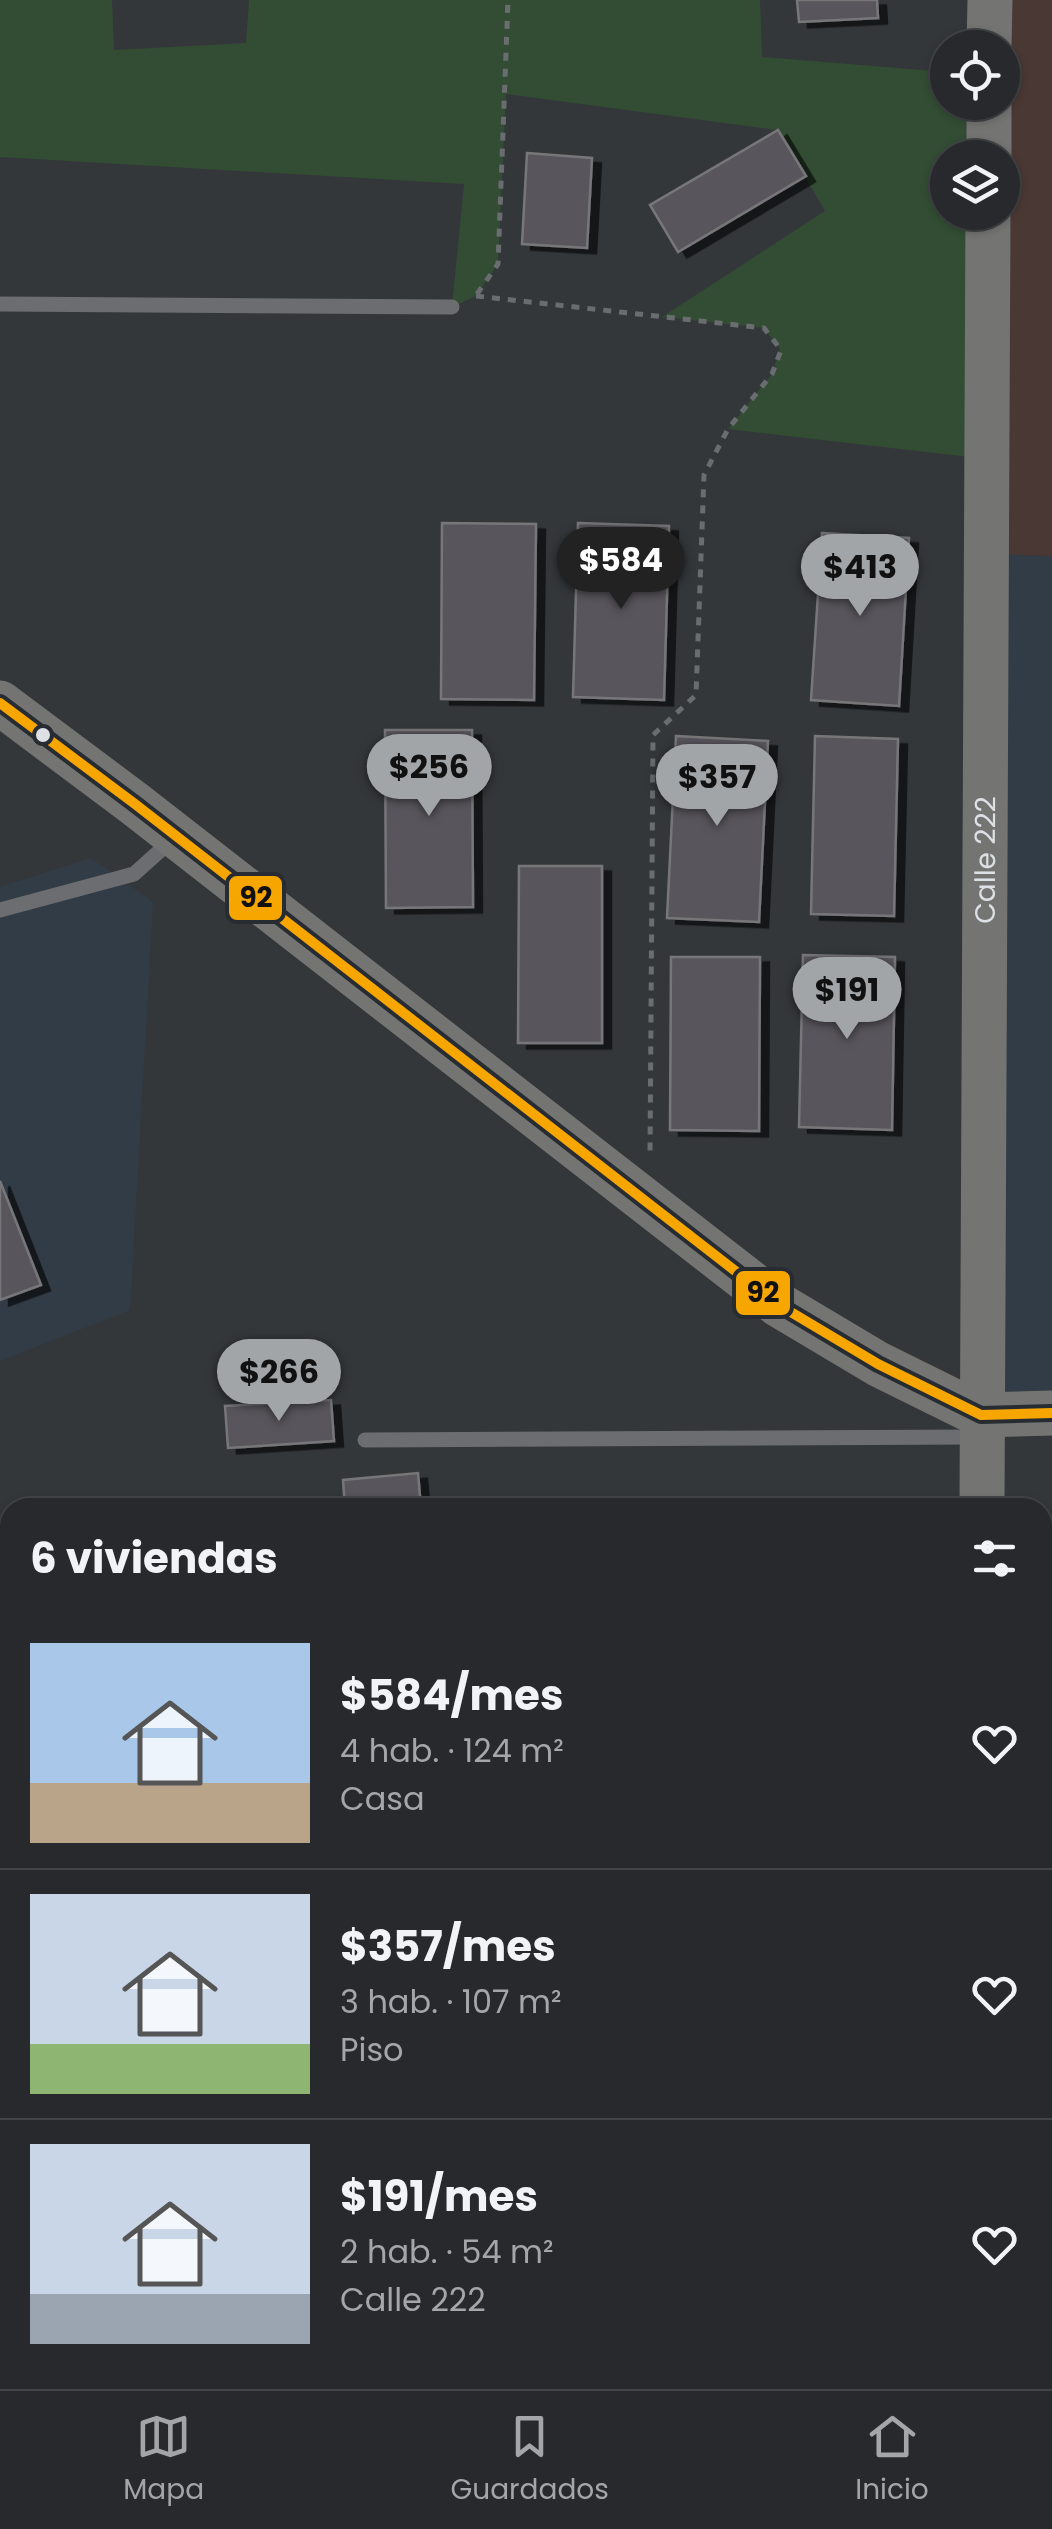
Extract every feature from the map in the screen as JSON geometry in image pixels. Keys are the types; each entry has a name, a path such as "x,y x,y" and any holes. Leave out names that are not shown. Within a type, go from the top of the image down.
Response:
{"main road":[{"path":"989,30 990,0"},
{"name":"Calle 222","path":"982,1498 988,230"},
{"path":"0,703 779,1305 981,1426 1052,1413"}],"lane":[{"path":"0,304 452,307"},
{"path":"0,910 134,874 176,836"},
{"path":"365,1440 981,1426"}],"path":[{"path":"452,307 476,296 498,264 508,0"},
{"path":"476,296 764,328 780,350 772,374 728,429 704,475 696,695 653,735 651,1155 629,1190"}],"shaded area":[{"path":"990,0 1052,0 1052,556 986,554 1001,230 1020,230 1020,140 1002,140 1002,120 1020,120 1020,30 998,30"},
{"path":"986,554 1052,556 1052,1413 981,1415"},
{"path":"91,858 153,902 130,1310 0,1361 0,887"}],"green space":[{"path":"0,0 112,0 114,50 246,43 249,0 760,0 762,57 930,71 930,120 989,120 989,140 930,140 930,230 988,230 987,459 728,429 772,374 780,349 764,328 662,317 825,211 778,130 506,94 498,264 476,296 452,307 464,184 0,157"}],"building":[{"path":"797,0 877,0 878,18 799,22"},
{"path":"778,130 806,176 678,252 650,205"},
{"path":"527,153 592,158 587,248 522,244"},
{"path":"442,523 536,524 534,700 441,699"},
{"path":"578,523 669,526 664,700 573,697"},
{"path":"822,533 909,538 899,706 811,700"},
{"path":"385,730 472,730 473,907 386,908"},
{"path":"676,736 768,741 759,922 667,918"},
{"path":"815,736 898,739 894,916 811,914"},
{"path":"519,866 602,866 602,1043 518,1043"},
{"path":"803,955 895,957 892,1130 799,1127"},
{"path":"671,957 760,957 759,1131 670,1130"},
{"path":"0,1181 41,1285 0,1300"},
{"path":"331,1400 334,1441 228,1448 225,1406"},
{"path":"418,1473 420,1498 344,1498 343,1480"}],"transit line":[{"name":"92","path":"0,703 779,1305 878,1364 981,1415 1052,1413"}]}
